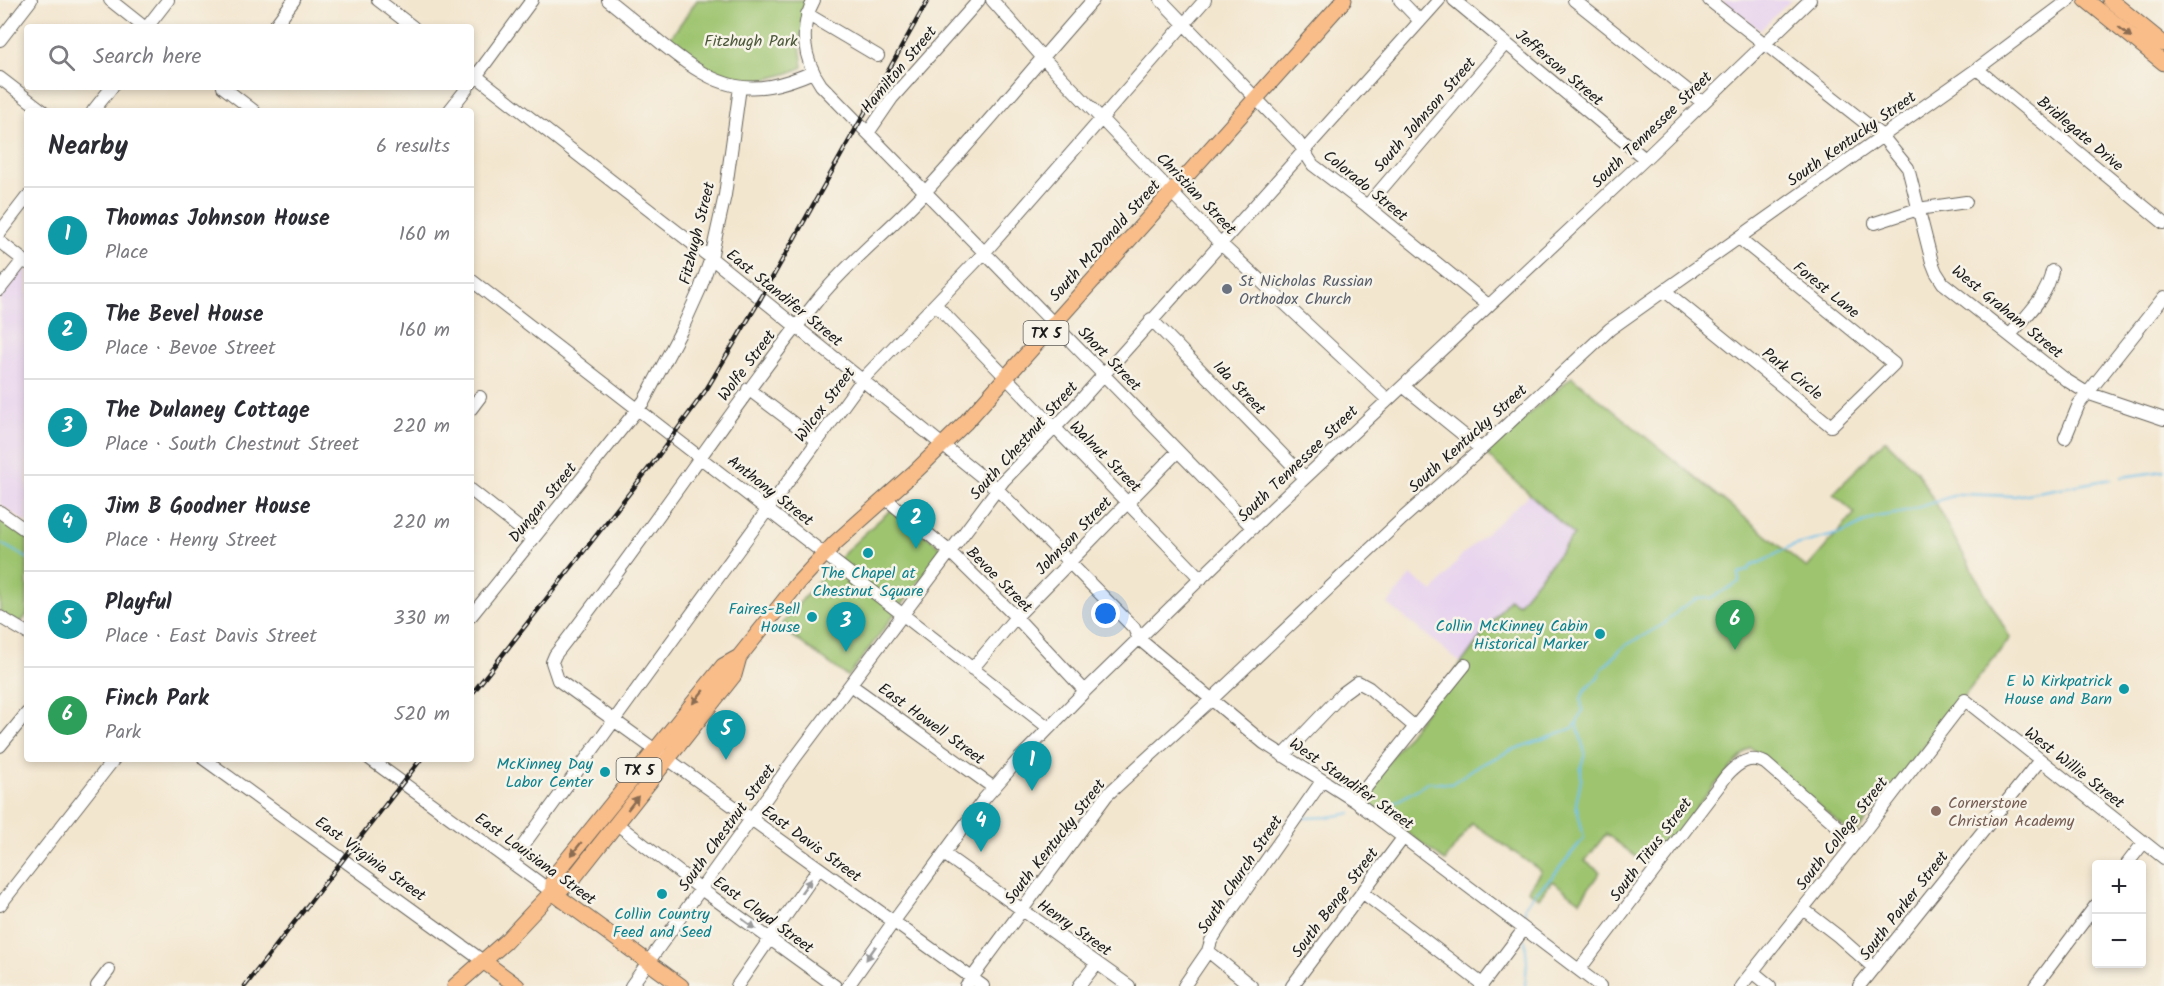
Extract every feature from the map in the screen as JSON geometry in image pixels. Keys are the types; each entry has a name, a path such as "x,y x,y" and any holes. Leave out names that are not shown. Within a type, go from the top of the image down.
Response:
{"main road":[{"name":"South McDonald Street","path":"552,892 554,876 723,666 739,657 825,554 944,445 1344,0"},
{"path":"2086,0 2164,63"},
{"path":"2110,0 2164,44"},
{"name":"South McDonald Street","path":"552,892 568,885 734,675 739,657"},
{"name":"TX 5","path":"455,986 522,926 552,892"},
{"name":"East Louisiana Street","path":"552,892 681,986"},
{"name":"East Virginia Street","path":"483,961 517,986"}],"street":[{"path":"2,32 32,0"},
{"path":"110,0 142,24"},
{"path":"148,24 168,0"},
{"path":"276,24 294,0"},
{"path":"378,0 409,24"},
{"path":"474,76 532,0"},
{"path":"608,0 693,68 712,79 740,87 753,88 780,85 813,72 806,48 807,14 814,0"},
{"name":"Hamilton Street","path":"867,133 892,98 979,0"},
{"name":"Christian Street","path":"992,0 1043,58 1221,244 1388,400"},
{"name":"Wolfe Street","path":"552,667 555,655 598,601 748,389 796,327 843,273 925,192 1093,0"},
{"name":"Colorado Street","path":"1161,0 1298,141 1313,165 1488,305"},
{"name":"Wilcox Street","path":"511,862 862,380 936,305 984,252 1205,0"},
{"path":"1400,0 1420,21"},
{"name":"South Chestnut Street","path":"631,986 997,489 1104,375 1151,319 1439,0"},
{"name":"Jefferson Street","path":"1454,0 1645,159"},
{"path":"1574,0 1702,102"},
{"name":"West Graham Street","path":"1709,0 1882,136 1908,168 1932,262 1943,283 2067,380 2087,393 2164,419"},
{"name":"South Tennessee Street","path":"848,986 994,788 1085,691 1305,478 1645,159 1810,0"},
{"name":"South Kentucky Street","path":"969,982 1103,800 1402,519 1610,329 1977,69 2069,0"},
{"path":"807,14 878,56"},
{"name":"South Johnson Street","path":"1367,206 1506,44"},
{"name":"Bridlegate Drive","path":"1977,69 2164,223"},
{"name":"Short Street","path":"813,72 825,89 867,133 1253,528"},
{"path":"0,78 39,108"},
{"name":"East Standifer Street","path":"474,78 711,258 997,489 1134,628 1139,639"},
{"name":"Fitzhugh Street","path":"638,408 646,398 687,320 711,258 725,195 740,87"},
{"path":"95,108 110,90"},
{"path":"228,90 249,108"},
{"path":"451,108 466,90"},
{"path":"0,232 24,201"},
{"path":"1875,223 1918,209 1966,202"},
{"name":"Forest Lane","path":"1739,238 1894,364"},
{"path":"0,242 24,260"},
{"path":"0,289 24,262"},
{"path":"2010,335 2044,294 2050,283 2052,271"},
{"name":"Anthony Street","path":"474,282 1049,728"},
{"name":"Park Circle","path":"1665,291 1831,426 1894,364"},
{"path":"2065,438 2079,404 2164,297"},
{"name":"Walnut Street","path":"936,305 1201,579"},
{"name":"Ida Street","path":"1151,319 1305,478"},
{"path":"1403,386 1481,449"},
{"path":"748,389 817,441"},
{"path":"474,405 480,397"},
{"name":"Dungan Street","path":"474,612 638,408"},
{"path":"1128,501 1178,451"},
{"path":"474,492 533,539"},
{"name":"Bevoe Street","path":"885,498 950,552 1016,617 1085,691"},
{"name":"Johnson Street","path":"1016,617 1128,501"},
{"path":"0,512 24,529"},
{"path":"0,617 24,631"},
{"path":"972,669 1016,617"},
{"name":"West Standifer Street","path":"1139,639 1283,756 1355,801 1600,986"},
{"path":"1355,801 1465,665"},
{"name":"East Davis Street","path":"552,667 558,680 894,921 969,982 983,986"},
{"path":"1283,756 1343,693 1358,682 1369,688 1415,727"},
{"name":"East Howell Street","path":"851,685 994,788"},
{"name":"West Willie Street","path":"1965,700 2164,858"},
{"name":"South College Street","path":"1741,986 1965,700"},
{"path":"0,746 24,717"},
{"name":"South Titus Street","path":"1579,970 1727,775 1745,761 1756,759 1765,763 1856,842"},
{"name":"South Parker Street","path":"1859,986 2040,760"},
{"path":"0,905 112,762"},
{"name":"East Virginia Street","path":"208,762 483,961"},
{"name":"East Louisiana Street","path":"374,762 552,892"},
{"name":"South Church Street","path":"1184,986 1208,951 1210,941 1322,781"},
{"name":"East Cloyd Street","path":"616,824 835,986"},
{"name":"South Benge Street","path":"1292,986 1403,838"},
{"path":"2130,860 2144,842"},
{"name":"Henry Street","path":"944,854 1129,986"},
{"path":"737,986 819,868"},
{"path":"1362,892 1482,985 1524,929"},
{"path":"1803,909 1874,968"},
{"path":"2036,986 2092,911"},
{"path":"1208,951 1251,986"},
{"path":"1079,986 1097,963"},
{"path":"97,986 109,970"},
{"path":"1753,972 1770,986"}],"shaded area":[{"path":"1722,0 1791,0 1760,30"},
{"path":"24,268 24,521 0,504 0,298"},
{"path":"1530,494 1574,534 1517,605 1509,599 1461,663 1388,604 1411,575 1433,592 1461,556"}],"green space":[{"name":"Fitzhugh Park","path":"697,0 808,0 800,45 803,67 777,77 750,80 723,76 697,64 669,40"},
{"path":"1572,377 1807,568 1855,513 1833,494 1885,440 1917,471 2010,638 1854,836 1750,747 1708,793 1651,868 1606,834 1585,861 1600,872 1580,901 1552,881 1539,898 1528,890 1541,871 1472,823 1445,861 1361,798 1509,599 1518,604 1574,535 1484,452"},
{"path":"892,509 943,549 848,677 780,627 833,565"},
{"path":"0,518 24,536 24,618 20,623 0,614"}],"waterway":[{"path":"2122,477 2164,471"},
{"path":"1525,921 1525,906 1584,838 1576,804 1581,766 1585,754 1577,723 1582,710 1581,699 1585,690 1623,647 1664,624 1680,609 1696,599 1711,598 1739,582 1739,574 1748,570 1753,564 1762,562 1789,547 1845,532 1875,517 1901,513 1959,494 2015,496 2112,479"},
{"path":"0,543 24,556"},
{"path":"1381,811 1429,782 1451,784 1476,767 1512,750 1573,728 1576,724"},
{"path":"1302,818 1351,813"},
{"path":"1525,940 1527,962 1525,986"}],"railway":[{"path":"474,691 653,463 706,390 761,298 928,0"},
{"path":"245,986 419,762"}],"place":[{"name":"St Nicholas Russian Orthodox Church","path":"1227,289"},
{"name":"The Bevel House","path":"916,549"},
{"name":"The Chapel at Chestnut Square","path":"868,553"},
{"name":"Faires-Bell House","path":"812,617"},
{"name":"Collin McKinney Cabin Historical Marker","path":"1600,634"},
{"name":"Finch Park","path":"1735,650"},
{"name":"The Dulaney Cottage","path":"846,652"},
{"name":"E W Kirkpatrick House and Barn","path":"2124,689"},
{"name":"Playful","path":"726,760"},
{"name":"McKinney Day Labor Center","path":"605,772"},
{"name":"Thomas Johnson House","path":"1032,791"},
{"name":"Cornerstone Christian Academy","path":"1936,811"},
{"name":"Jim B Goodner House","path":"981,852"},
{"name":"Collin Country Feed and Seed","path":"662,894"}]}
